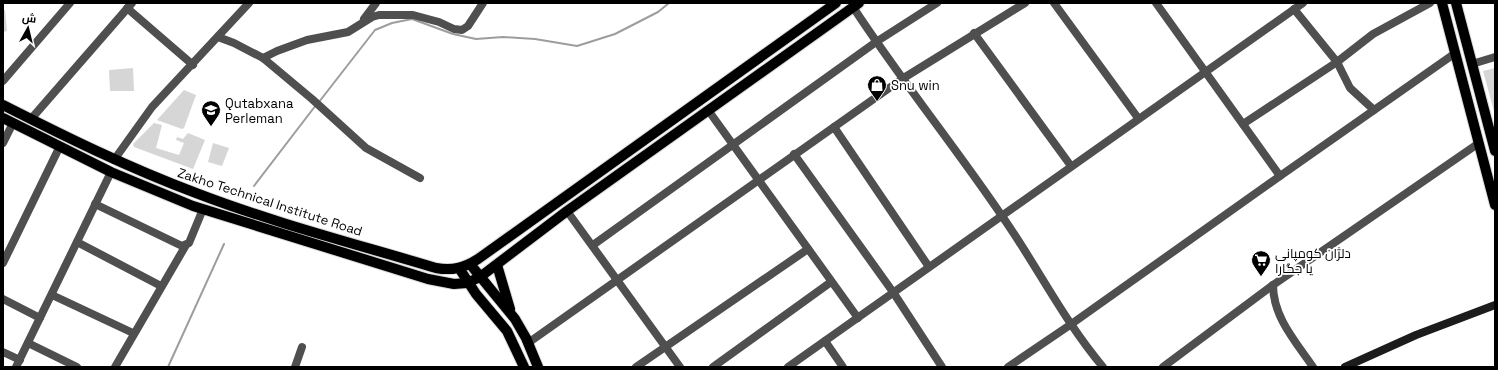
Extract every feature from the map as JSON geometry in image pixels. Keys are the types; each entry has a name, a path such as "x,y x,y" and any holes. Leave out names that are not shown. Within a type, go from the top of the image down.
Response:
{"main road":[{"name":"Zakho Technical Institute Road","path":"3,105 114,160 163,181 237,208 436,268 451,270 470,264 836,3"},
{"path":"1442,3 1454,54 1495,204"},
{"path":"1456,3 1495,150"},
{"path":"3,118 110,172 204,209 438,282 454,284 468,283 480,277 497,265 567,211 856,5"},
{"path":"470,264 511,312"},
{"path":"497,265 511,312 528,343 538,367"},
{"path":"459,268 468,283 498,318 511,338 524,367"},
{"path":"498,318 511,312"}],"street":[{"path":"114,160 152,107 218,38 249,3"},
{"path":"360,25 376,3"},
{"path":"263,58 292,44 348,32 372,17 379,15 400,14 426,18 454,30 462,30 468,26 483,3"},
{"path":"593,245 876,42 937,3"},
{"path":"528,343 902,79 974,33 1025,3"},
{"path":"1054,3 1138,118"},
{"path":"1156,3 1280,176"},
{"path":"790,366 1138,118 1303,3"},
{"path":"1243,124 1336,62 1373,34 1430,3"},
{"path":"3,81 67,4"},
{"path":"856,5 876,42 1002,215 1070,325 1103,367"},
{"path":"32,119 130,6 192,65"},
{"path":"1294,10 1336,62 1350,88 1374,110"},
{"path":"974,33 1071,166"},
{"path":"218,38 234,43 263,58 327,112 366,148 420,178"},
{"path":"1008,367 1070,325 1454,54"},
{"path":"1472,64 1495,56"},
{"path":"708,110 858,318"},
{"path":"3,143 13,123"},
{"path":"834,127 929,267"},
{"path":"1163,367 1273,285 1479,143"},
{"path":"3,263 60,146"},
{"path":"794,154 893,292 942,367"},
{"path":"3,352 18,364 110,172"},
{"path":"95,204 182,246 186,245"},
{"path":"115,367 133,333 186,245 204,209"},
{"path":"567,211 680,367"},
{"path":"77,242 161,286"},
{"path":"636,367 808,249"},
{"path":"714,367 832,282"},
{"path":"1273,285 1274,302 1278,314 1313,367"},
{"path":"52,295 133,333"},
{"path":"3,299 40,318"},
{"path":"1345,367 1416,335 1495,305"},
{"path":"825,341 843,367"},
{"path":"28,343 77,367"},
{"path":"295,367 302,347"}],"shaded area":[{"path":"3,10 5,10 7,31 3,32"},
{"path":"133,68 134,91 110,91 109,70"},
{"path":"1495,68 1495,115 1483,71"},
{"path":"184,90 196,95 184,128 182,129 157,120"},
{"path":"154,123 162,125 156,148 179,155 184,143 176,140 177,137 183,139 188,133 205,140 193,169 134,147 133,144"},
{"path":"213,143 229,148 222,166 208,162"}],"waterway":[{"path":"319,102 375,30 392,23 412,19 453,34 476,39 503,37 535,39 577,46 615,34 658,12 669,3"},
{"path":"254,186 316,105"},
{"path":"168,367 224,244"}],"place":[{"name":"Snu win","path":"877,102"},
{"name":"Qutabxana Perleman","path":"211,127"},
{"name":"دلژان کومپانی یا جگارا","path":"1261,277"}]}
